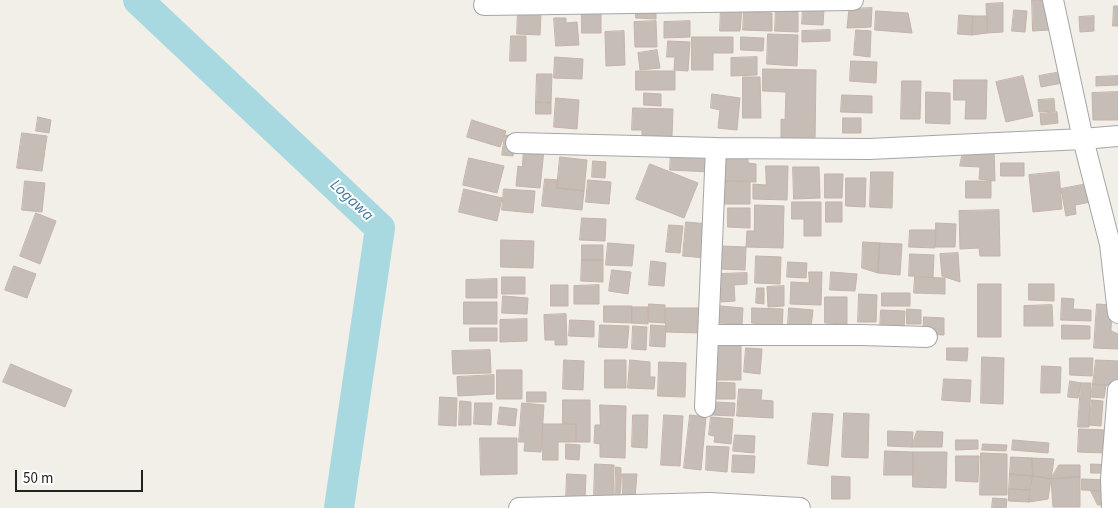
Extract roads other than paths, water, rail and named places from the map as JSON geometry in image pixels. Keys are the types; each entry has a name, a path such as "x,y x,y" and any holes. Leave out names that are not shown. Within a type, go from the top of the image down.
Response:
{"street":[{"path":"484,5 853,0"},
{"path":"1053,0 1083,139 1110,244 1118,313"},
{"path":"516,143 716,148 869,149 1118,136"},
{"path":"705,408 716,148"},
{"path":"708,335 928,337"},
{"path":"1112,508 1111,479 1118,390"},
{"path":"520,508 710,503 800,508"}],"waterway":[{"name":"Logawa","path":"138,0 380,228 339,508"}]}
